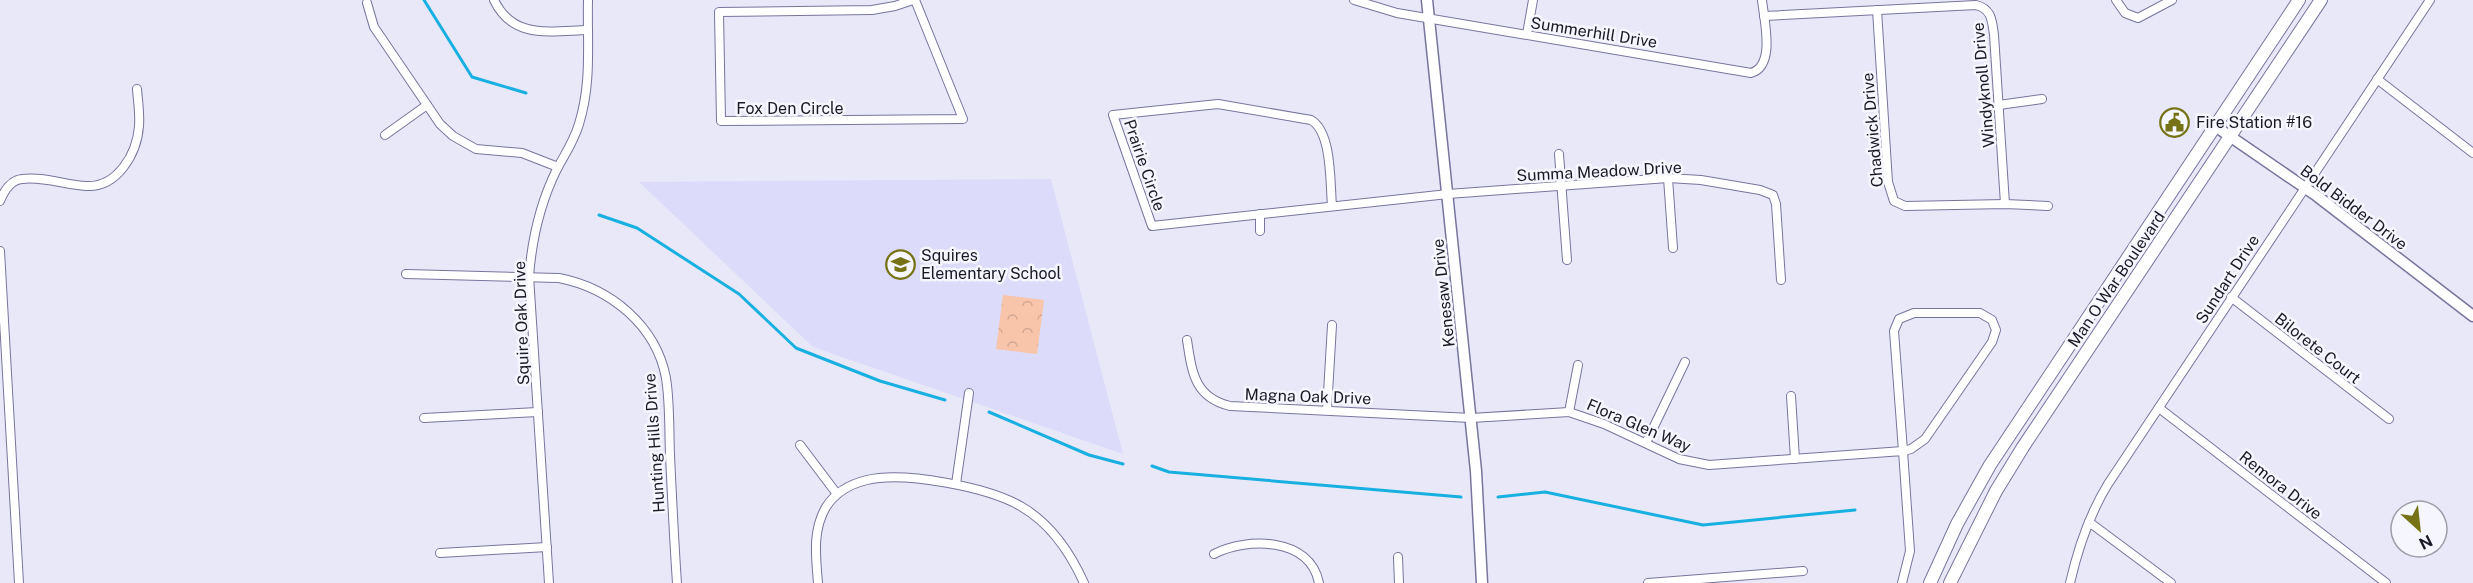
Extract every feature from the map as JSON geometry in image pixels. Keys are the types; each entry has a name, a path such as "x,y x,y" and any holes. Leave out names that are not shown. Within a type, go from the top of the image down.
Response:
{"main road":[{"name":"Man O War Boulevard","path":"1930,583 1957,524 1990,465 2299,0"},
{"name":"Man O War Boulevard","path":"1950,583 1972,536 2023,447 2321,0"}],"street":[{"path":"494,0 504,16 519,27 547,31 588,30"},
{"name":"Squire Oak Drive","path":"549,583 530,276 531,250 537,221 558,167 574,141 585,104 590,60 588,0"},
{"name":"Fox Den Circle","path":"914,0 963,119 721,121 719,12 872,10 914,0"},
{"name":"Summerhill Drive","path":"1354,0 1381,9 1428,18 1751,72 1761,68 1767,55 1762,0"},
{"name":"Kenesaw Drive","path":"1427,0 1471,418 1482,583"},
{"path":"1527,34 1533,0"},
{"path":"2116,0 2125,13 2138,18 2172,0"},
{"name":"Sundart Drive","path":"2070,583 2076,555 2088,522 2108,484 2430,0"},
{"path":"367,3 374,27 440,124 464,144 476,149 511,151 534,156 558,167"},
{"name":"Windyknoll Drive","path":"1764,16 1976,5 1986,9 1991,16 1993,26 2005,204"},
{"name":"Chadwick Drive","path":"1877,9 1888,182 1893,199 1905,206 2005,204 2048,206"},
{"path":"2377,79 2473,153"},
{"path":"0,201 7,187 23,178 89,186 104,184 117,176 137,139 140,116 137,90"},
{"path":"1999,105 2042,99"},
{"name":"Prairie Circle","path":"1332,206 1325,139 1318,124 1311,120 1218,104 1190,105 1113,115 1152,226 1448,194"},
{"path":"385,135 427,105"},
{"name":"Bold Bidder Drive","path":"2215,126 2304,188 2473,316"},
{"path":"1559,154 1568,260"},
{"path":"1668,178 1673,248"},
{"name":"Summa Meadow Drive","path":"1448,194 1668,178 1701,180 1760,190 1773,195 1776,204 1781,280"},
{"path":"1260,214 1260,231"},
{"path":"0,250 19,583"},
{"name":"Hunting Hills Drive","path":"406,274 530,276 577,281 604,293 636,319 656,347 666,380 677,583"},
{"name":"Bilorete Court","path":"2231,297 2389,419"},
{"path":"1902,583 1910,551 1894,327 1899,319 1914,314 1980,313 1988,316 1996,330 1992,342 1925,439 1904,451"},
{"path":"1327,410 1332,325"},
{"name":"Magna Oak Drive","path":"1187,340 1191,367 1200,388 1218,403 1249,408 1471,418"},
{"path":"1646,443 1685,362"},
{"path":"1569,412 1578,365"},
{"path":"956,484 969,393"},
{"path":"1791,396 1795,459"},
{"name":"Remora Drive","path":"2159,408 2386,583"},
{"path":"424,418 538,412"},
{"name":"Flora Glen Way","path":"1471,418 1569,412 1589,417 1679,459 1709,465 1904,451"},
{"path":"800,445 837,494"},
{"path":"818,583 816,535 827,506 837,494 855,483 883,478 956,484 990,493 1022,507 1053,532 1065,547 1084,583"},
{"path":"2088,522 2171,583"},
{"path":"1214,554 1239,545 1273,545 1288,548 1307,560 1314,569 1319,583"},
{"path":"440,552 547,547"},
{"path":"1398,557 1400,583"},
{"path":"1648,583 1803,571"}],"shaded area":[{"name":"Squires Elementary School","path":"1051,179 1123,454 813,347 639,182"}],"green space":[{"path":"1003,295 1044,300 1037,354 996,349"}],"waterway":[{"path":"424,0 472,77 526,93"},
{"path":"599,215 637,228 739,294 796,348 880,381 945,400"},
{"path":"989,412 1089,455 1123,464"},
{"path":"1152,466 1169,472 1461,497"},
{"path":"1498,497 1545,492 1703,525 1855,510"}],"place":[{"name":"Fire Station #16","path":"2175,122"},
{"name":"Squires Elementary School","path":"900,264"}]}
